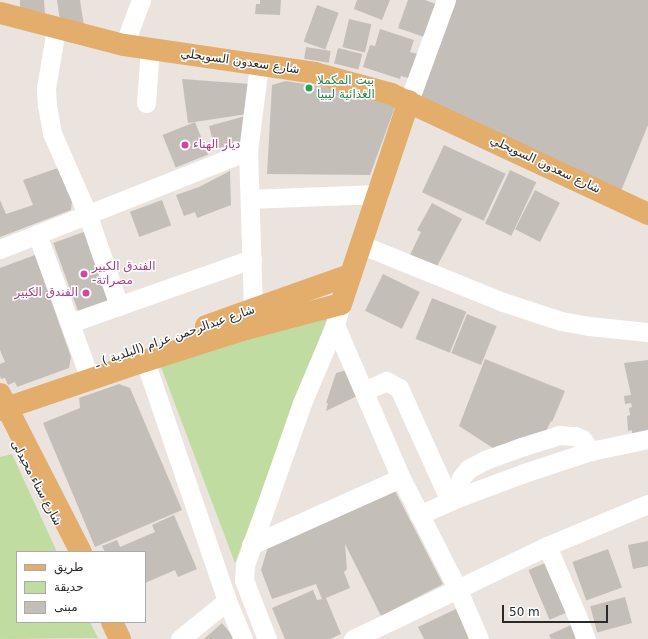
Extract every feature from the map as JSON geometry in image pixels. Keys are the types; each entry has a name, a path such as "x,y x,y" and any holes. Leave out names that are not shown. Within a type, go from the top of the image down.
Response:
{"main road":[{"name":"شارع سعدون السويحلي","path":"0,13 124,45 315,73 369,87 409,101 648,214"},
{"path":"80,551 2,404 242,330 341,304 350,275 362,246 409,101"},
{"name":"شارع عبدالرحمن عزام (البلدية ) ـ","path":"2,404 86,368 350,275"},
{"name":"شارع سناء محيدلى","path":"2,404 72,551"},
{"path":"102,623 109,639"},
{"path":"112,623 120,639"}],"street":[{"path":"124,45 141,0"},
{"path":"409,101 446,0"},
{"path":"56,28 46,88 52,133 87,213 119,306"},
{"path":"146,103 150,49"},
{"path":"253,309 248,151 259,65"},
{"path":"0,249 87,213 248,151"},
{"path":"250,199 379,194"},
{"path":"37,234 86,368"},
{"path":"362,246 503,302 542,315 589,326 648,332"},
{"path":"70,323 252,259"},
{"path":"267,639 244,580 245,565 302,403 335,325 341,304"},
{"path":"335,325 401,478 458,590 479,639"},
{"path":"145,361 242,639"},
{"path":"364,391 386,381 399,388 453,499"},
{"path":"453,499 461,478 468,469 485,460 524,446 560,435 575,436 582,439 591,452"},
{"path":"419,515 453,499 524,473 591,452 648,439"},
{"path":"251,545 401,478"},
{"path":"353,639 458,590 547,546 648,504"},
{"path":"547,546 578,616 586,639"},
{"path":"180,639 228,601"}],"green space":[{"path":"333,303 235,563 158,359"},
{"path":"12,454 57,551 16,551 16,623 90,623 98,638 0,639 0,457"}],"building":[{"path":"20,0 44,0 45,13 20,9"},
{"path":"57,0 80,0 84,26 60,21"},
{"path":"260,0 281,0 280,15 255,14 256,4 260,4"},
{"path":"357,0 390,0 382,20 354,9"},
{"path":"408,0 425,0 438,5 427,38 398,28"},
{"path":"454,0 648,0 648,125 619,196 417,99"},
{"path":"317,5 339,13 325,50 304,42"},
{"path":"349,19 371,24 365,52 342,47"},
{"path":"380,29 414,40 410,52 418,54 408,78 401,76 400,79 363,67 370,45 375,46"},
{"path":"306,47 331,51 329,63 304,59"},
{"path":"338,48 362,54 358,70 334,64"},
{"path":"182,79 250,84 247,114 188,123"},
{"path":"286,81 355,92 395,107 370,175 267,174 272,85"},
{"path":"249,115 244,141 215,149 209,126"},
{"name":"ديار الهناء","path":"195,122 208,154 176,168 163,135"},
{"path":"444,145 506,174 484,221 422,192"},
{"path":"58,168 72,201 71,210 0,237 0,200 6,214 33,205 23,180"},
{"path":"510,170 536,182 511,236 485,223"},
{"path":"230,171 231,205 197,218 195,212 184,216 176,195 199,187"},
{"path":"535,190 560,203 540,242 515,229"},
{"path":"162,200 171,225 139,237 130,212"},
{"path":"432,203 462,219 435,270 408,259 421,232 417,230"},
{"name":"الفندق الكبير -مصراتة","path":"89,230 116,305 81,318 53,243"},
{"path":"35,255 71,357 69,368 17,387 15,382 8,385 5,378 1,379 0,376 0,364 5,362 0,350 0,268"},
{"path":"383,274 420,292 402,329 365,311"},
{"path":"432,298 466,312 450,353 416,339"},
{"path":"467,314 497,326 481,365 451,353"},
{"path":"485,359 565,391 552,422 551,421 544,435 496,450 459,426"},
{"path":"648,360 648,433 632,433 632,430 628,431 627,416 630,415 629,408 632,407 631,403 625,404 624,396 631,395 624,363"},
{"path":"347,370 357,396 326,411 328,403 326,403 336,373"},
{"path":"119,384 130,388 182,510 95,547 43,423 80,408 79,398"},
{"path":"394,489 443,584 381,616 345,544 347,569 344,572 350,588 326,598 341,634 330,639 285,639 272,608 313,590 317,600 322,599 316,584 272,599 261,570 270,540 332,514 333,519"},
{"path":"174,515 197,569 178,577 175,570 146,583 146,551 104,551 102,546 117,540 120,547 155,532 152,525"},
{"path":"648,541 648,566 633,569 628,545"},
{"path":"608,549 622,588 586,601 572,562"},
{"path":"545,563 566,613 550,620 528,570"},
{"path":"625,597 632,623 597,632 590,606"},
{"path":"456,609 471,639 424,639 418,627"},
{"path":"222,623 235,639 204,639"},
{"path":"571,625 577,639 551,639 549,635"}],"place":[{"name":"بيت المكملا الغذائية ليبيا","path":"309,88"},
{"name":"ديار الهناء","path":"185,145"},
{"name":"الفندق الكبير -مصراتة","path":"84,274"},
{"name":"الفندق الكبير","path":"86,293"}]}
